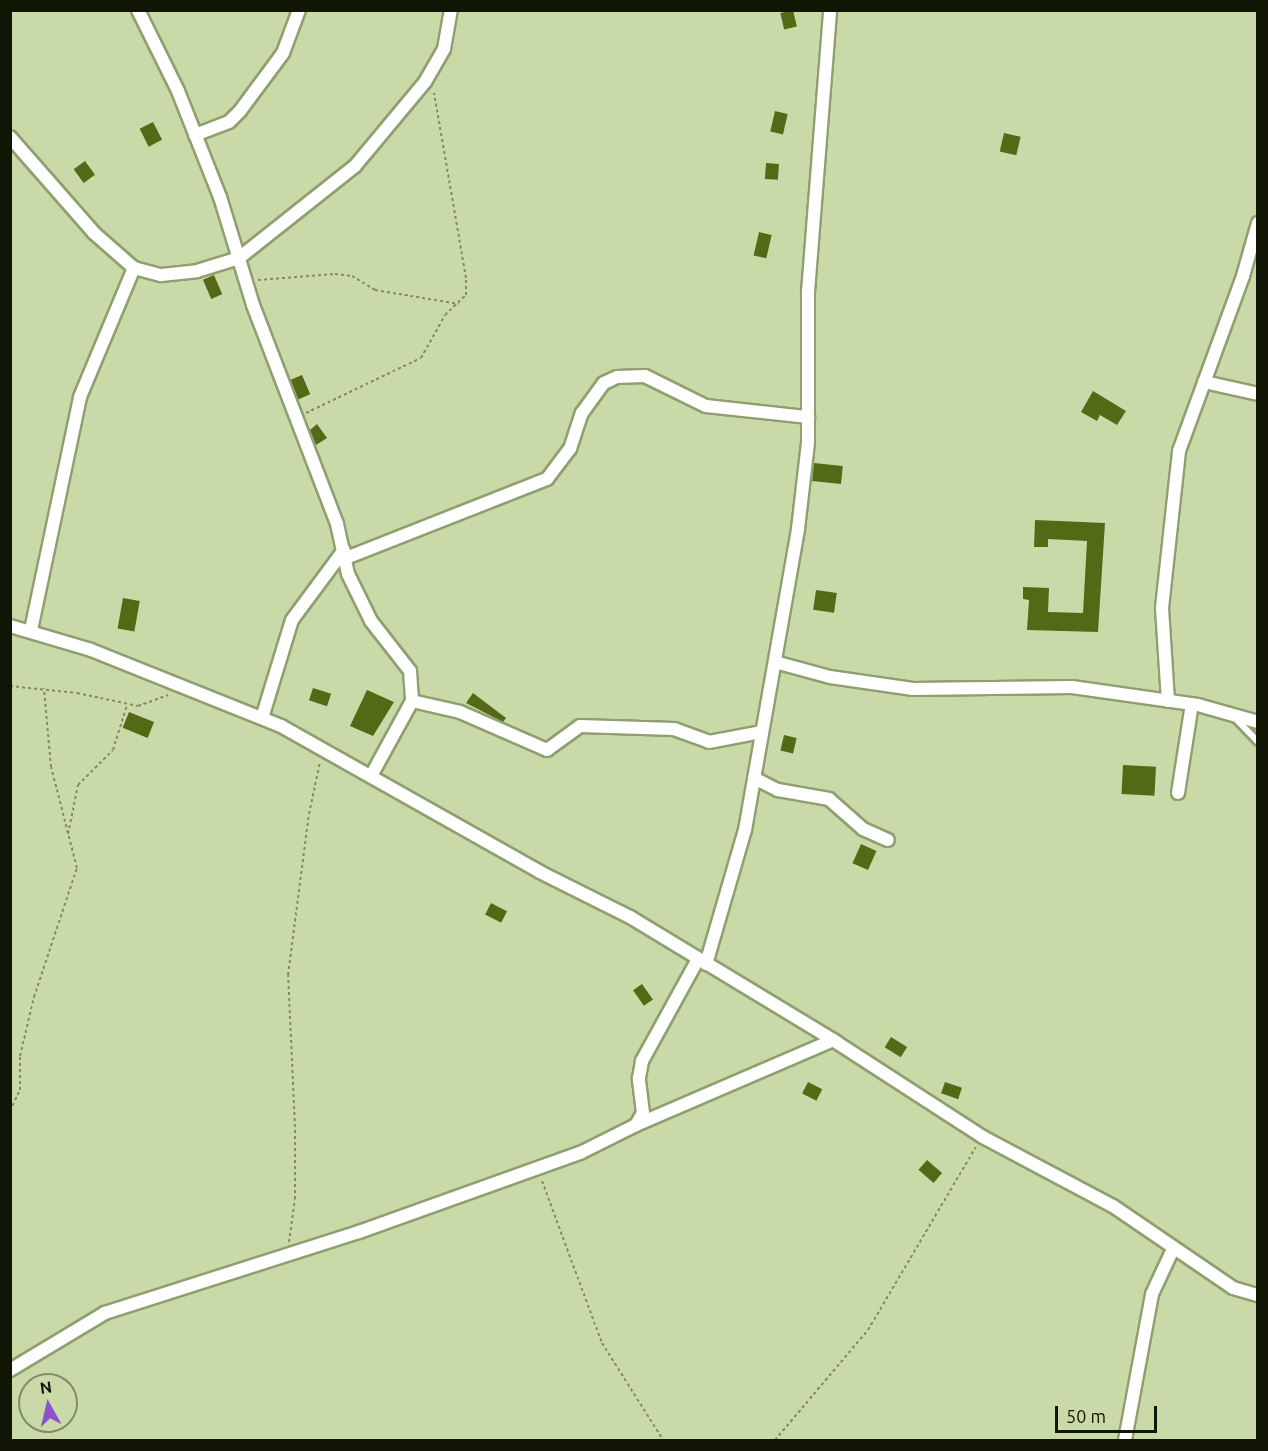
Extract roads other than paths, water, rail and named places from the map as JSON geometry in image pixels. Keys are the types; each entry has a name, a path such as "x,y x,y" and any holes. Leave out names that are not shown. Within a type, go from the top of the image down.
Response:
{"street":[{"path":"138,10 195,135 345,554 348,574 371,621 410,671 412,701 370,776"},
{"path":"195,135 229,122 240,111 283,54 299,10"},
{"path":"10,137 94,233 134,267 178,275 239,258 343,178 403,112 444,49 451,10"},
{"path":"636,1125 643,1113 642,1061 702,961 745,830 775,662 798,529 808,417 808,292 830,10"},
{"path":"1168,701 1161,608 1165,556 1179,451 1244,276 1257,223"},
{"path":"31,630 80,396 134,267"},
{"path":"262,718 292,620 345,554 547,479 570,448 582,412 604,383 618,377 645,376 706,406 808,417"},
{"path":"1204,382 1257,394"},
{"path":"10,626 31,630 182,686 262,718 323,749 702,961 833,1040 982,1137 1113,1206 1233,1288 1257,1295"},
{"path":"775,662 830,677 913,689 1072,687 1192,704 1257,722"},
{"path":"412,701 460,712 547,750 580,726 674,729 709,742 762,732"},
{"path":"1178,793 1192,704"},
{"path":"754,778 778,790 829,799 863,829 888,840"},
{"path":"10,1370 105,1313 287,1256 536,1168 833,1040"},
{"path":"1125,1440 1152,1294 1173,1249"}],"lane":[{"path":"1232,715 1257,742"}]}
